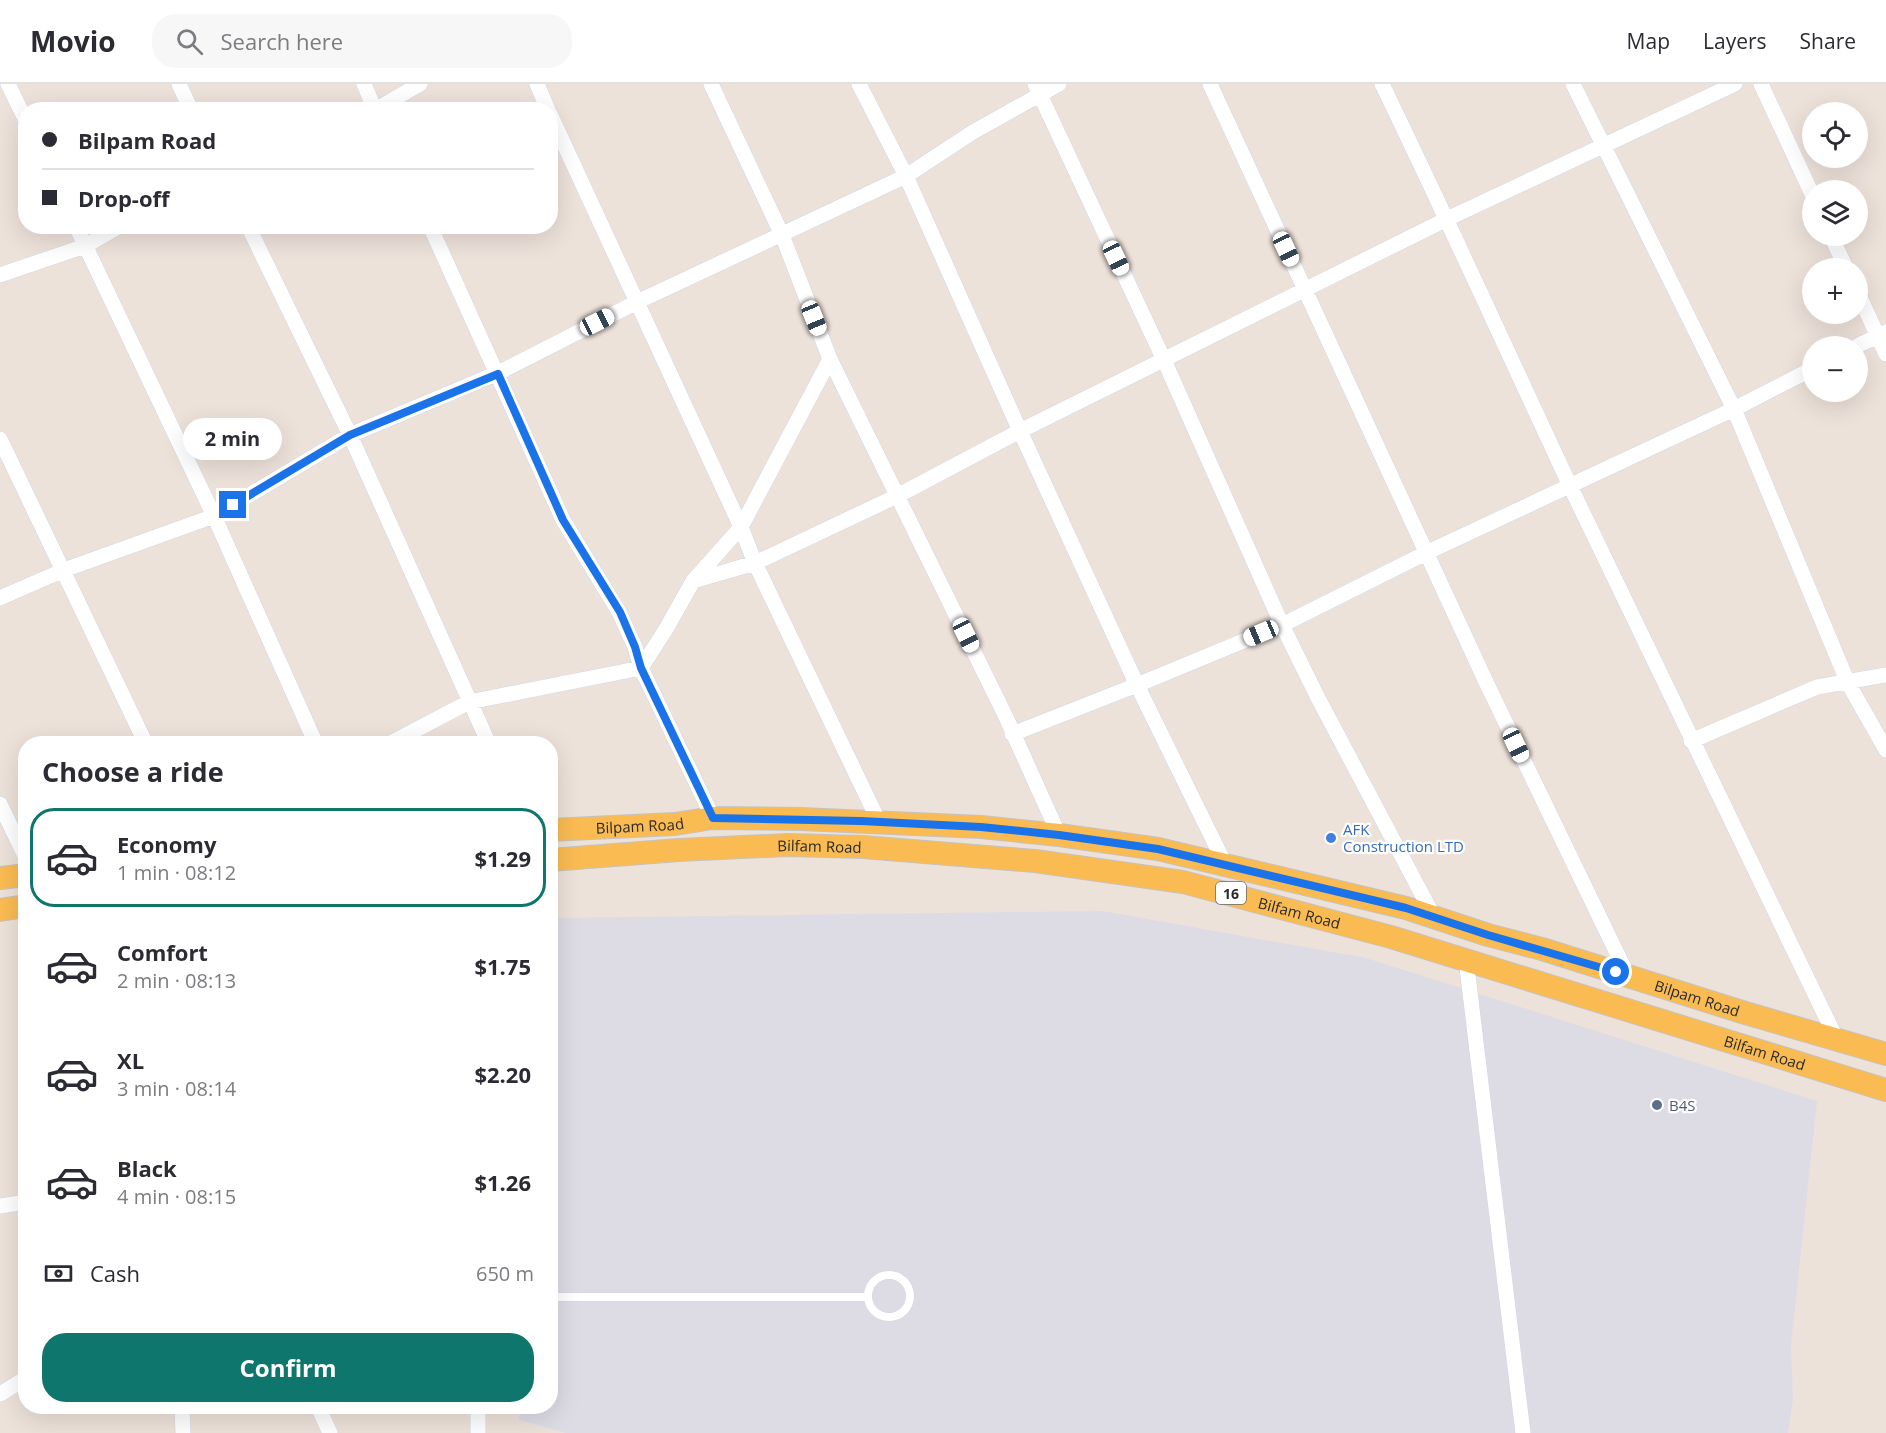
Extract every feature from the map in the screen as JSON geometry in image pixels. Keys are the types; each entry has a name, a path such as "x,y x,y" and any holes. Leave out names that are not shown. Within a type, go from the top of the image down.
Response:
{"main road":[{"name":"Bilpam Road","path":"558,830 675,824 713,818 879,822 981,827 1158,849 1406,908 1886,1054"},
{"name":"Bilfam Road","path":"558,859 679,850 788,845 863,847 1035,861 1183,882 1466,959 1886,1090"},
{"path":"0,878 18,876"},
{"path":"0,910 18,907"}],"street":[{"path":"8,84 18,105"},
{"path":"179,84 187,102"},
{"path":"363,84 372,102"},
{"path":"388,102 420,84"},
{"path":"537,84 545,102"},
{"path":"711,84 782,236 830,359 1059,835"},
{"path":"859,84 906,176 1137,685 1225,864"},
{"path":"0,598 64,570 214,516 350,435 498,374 637,302 906,176 1037,89 1059,84"},
{"path":"1210,84 1428,552 1486,682 1628,976"},
{"path":"1382,84 1691,741 1836,1038"},
{"path":"1573,84 1734,409 1848,683 1886,750"},
{"path":"693,581 755,563 897,496 1020,431 1447,219 1735,84"},
{"path":"1761,84 1805,180"},
{"path":"1037,89 1164,360 1282,625 1434,917"},
{"path":"558,131 741,527 755,563 879,822"},
{"path":"80,234 214,516 312,736"},
{"path":"0,276 85,246 106,234"},
{"path":"252,234 350,435 485,736"},
{"path":"434,234 563,520 620,612 641,668 713,818"},
{"path":"1868,310 1882,334 1886,354"},
{"path":"1868,341 1882,334"},
{"path":"404,736 469,702 641,668 693,581 741,527 830,359"},
{"path":"1012,734 1282,625 1428,552 1734,409 1802,374"},
{"path":"0,439 142,736"},
{"path":"1691,741 1817,687 1886,675"},
{"path":"0,804 18,841"},
{"path":"1466,959 1523,1433"},
{"path":"0,1206 18,1203"},
{"path":"0,1394 18,1383"},
{"path":"182,1414 183,1433"},
{"path":"321,1414 330,1433"},
{"path":"478,1414 478,1433"}],"lane":[{"path":"892,1274 905,1281 911,1295 906,1309 901,1314 887,1317 874,1310 868,1297 873,1282 892,1274"},
{"path":"558,1297 868,1297"}],"shaded area":[{"path":"1103,911 1366,958 1817,1101 1791,1346 1793,1399 1788,1433 566,1433 519,1420 519,1414 558,1414 558,918"}],"place":[{"name":"AFK Construction LTD","path":"1331,838"},
{"name":"B4S","path":"1657,1105"}],"route":[{"path":"233,505 350,435 498,374 563,520 620,612 641,668 713,818 861,821 981,827 1158,849 1406,908 1488,935 1616,972"}]}
